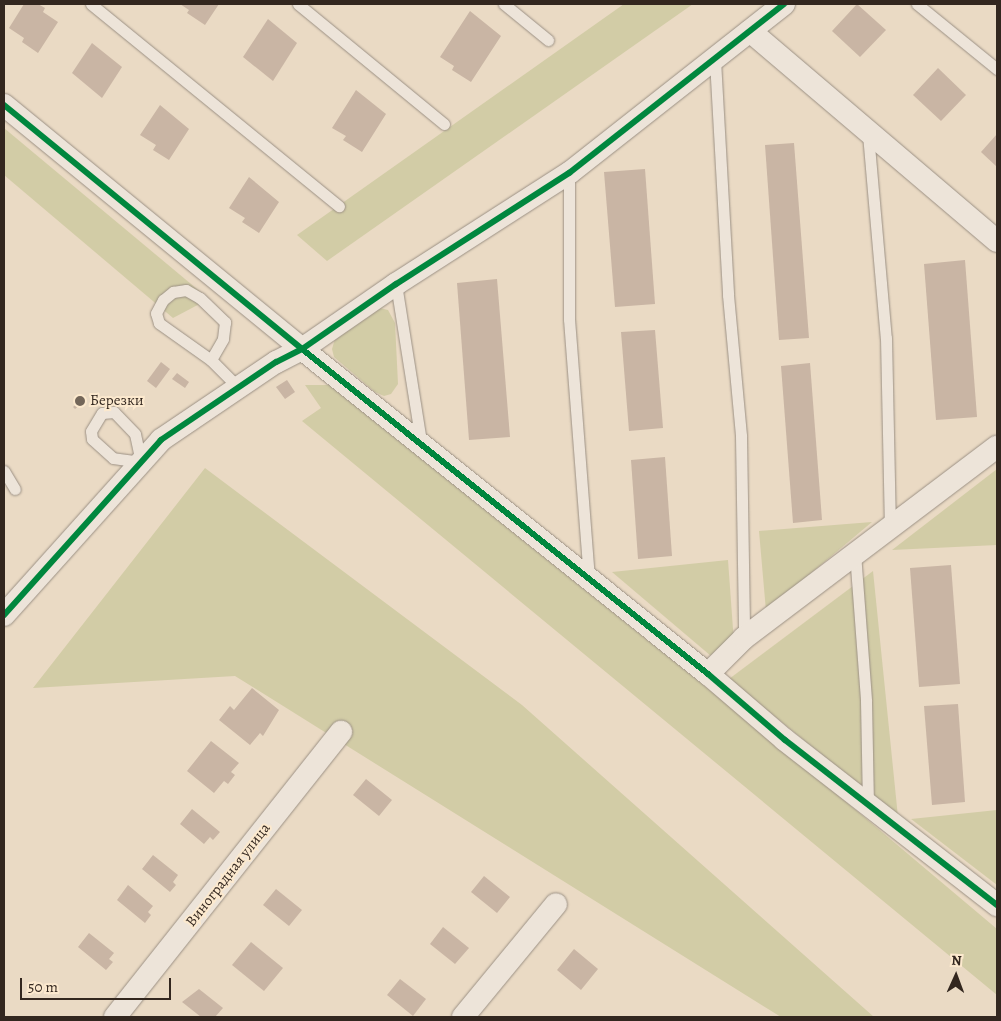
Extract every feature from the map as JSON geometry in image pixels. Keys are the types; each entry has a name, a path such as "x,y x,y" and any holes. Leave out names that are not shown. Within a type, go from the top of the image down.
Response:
{"street":[{"path":"4,615 161,440 276,362 302,349 396,284 569,173 784,4"},
{"path":"750,31 868,134 997,241"},
{"path":"4,105 302,349 421,442 708,674 786,740 997,905"},
{"path":"708,674 744,638 890,525 997,447"},
{"name":"Виноградная улица","path":"115,1017 341,732"},
{"path":"463,1017 556,904"}],"lane":[{"path":"91,4 339,206"},
{"path":"298,4 444,124"},
{"path":"504,4 548,40"},
{"path":"917,4 997,69"},
{"path":"714,60 728,295 742,436 744,638"},
{"path":"868,134 886,338 890,525"},
{"path":"569,173 569,319 590,580"},
{"path":"396,284 421,442"},
{"path":"211,360 223,339 225,322 200,298 186,290 173,292 163,300 156,313 159,323 211,360 239,388"},
{"path":"114,412 134,434 141,462 113,458 92,439 91,431 102,414 114,412"},
{"path":"4,470 15,489"},
{"path":"855,553 866,701 868,802 909,836"}],"shaded area":[{"path":"624,4 693,4 327,261 297,235"},
{"path":"4,128 209,299 173,318 4,175"},
{"path":"380,308 388,310 395,323 398,384 391,394 384,396 375,392 334,357 332,349 335,339"},
{"path":"305,385 329,385 787,752 997,929 997,995 302,421 321,408"},
{"path":"205,468 522,705 874,1017 781,1017 235,676 33,688"},
{"path":"997,469 997,545 892,550"},
{"path":"872,522 766,611 759,531"},
{"path":"728,560 734,643 711,656 612,572"},
{"path":"873,571 898,817 729,679"},
{"path":"997,810 997,885 911,819"}],"building":[{"path":"24,4 38,4 45,8 43,12 58,22 38,53 22,42 24,38 9,28"},
{"path":"180,4 219,4 205,25 187,13 189,10"},
{"path":"857,4 886,30 860,57 832,31"},
{"path":"470,11 501,36 471,82 452,70 454,66 440,57"},
{"path":"268,19 297,43 273,81 243,57"},
{"path":"92,43 122,67 102,98 72,73"},
{"path":"938,68 966,95 941,121 913,95"},
{"path":"356,90 386,114 362,152 343,140 346,136 332,128"},
{"path":"160,105 189,129 169,160 153,150 156,145 140,135"},
{"path":"997,134 997,167 981,152"},
{"path":"794,143 809,338 779,340 765,145"},
{"path":"645,169 655,304 615,307 604,172"},
{"path":"249,177 279,202 259,233 242,222 245,218 229,208"},
{"path":"965,260 977,417 936,420 924,264"},
{"path":"497,279 510,437 469,440 457,283"},
{"path":"655,330 663,428 629,431 621,332"},
{"path":"161,362 170,369 156,388 147,381"},
{"path":"810,363 822,520 793,523 781,366"},
{"path":"177,373 189,382 185,388 172,379"},
{"path":"287,380 295,392 285,399 276,387"},
{"path":"82,399 85,401 75,409 73,407"},
{"path":"665,457 672,556 638,559 631,460"},
{"path":"951,565 960,684 919,687 910,568"},
{"path":"252,688 279,710 263,736 260,733 250,745 219,720 230,706 234,710"},
{"path":"958,704 965,802 932,805 924,706"},
{"path":"211,741 239,763 231,772 235,775 228,784 224,781 214,793 187,771"},
{"path":"366,779 392,800 379,816 353,795"},
{"path":"192,809 220,832 213,840 210,837 204,844 180,824"},
{"path":"153,855 178,875 173,882 176,885 170,892 142,869"},
{"path":"484,876 510,897 497,913 471,892"},
{"path":"128,885 153,906 148,912 151,915 145,923 117,900"},
{"path":"276,889 302,910 289,926 263,905"},
{"path":"443,927 469,948 455,964 430,944"},
{"path":"89,933 114,953 109,959 113,962 106,970 78,947"},
{"path":"251,942 283,968 264,991 232,965"},
{"path":"574,949 598,969 581,990 557,970"},
{"path":"400,979 426,999 413,1016 387,995"},
{"path":"199,989 223,1008 215,1017 201,1017 182,1002"}],"cycle path":[{"path":"784,4 569,173 396,284 302,349 708,674 785,740 997,905"},
{"path":"4,105 302,349 276,362 161,440 4,615"}],"place":[{"name":"Березки","path":"80,401"}]}
